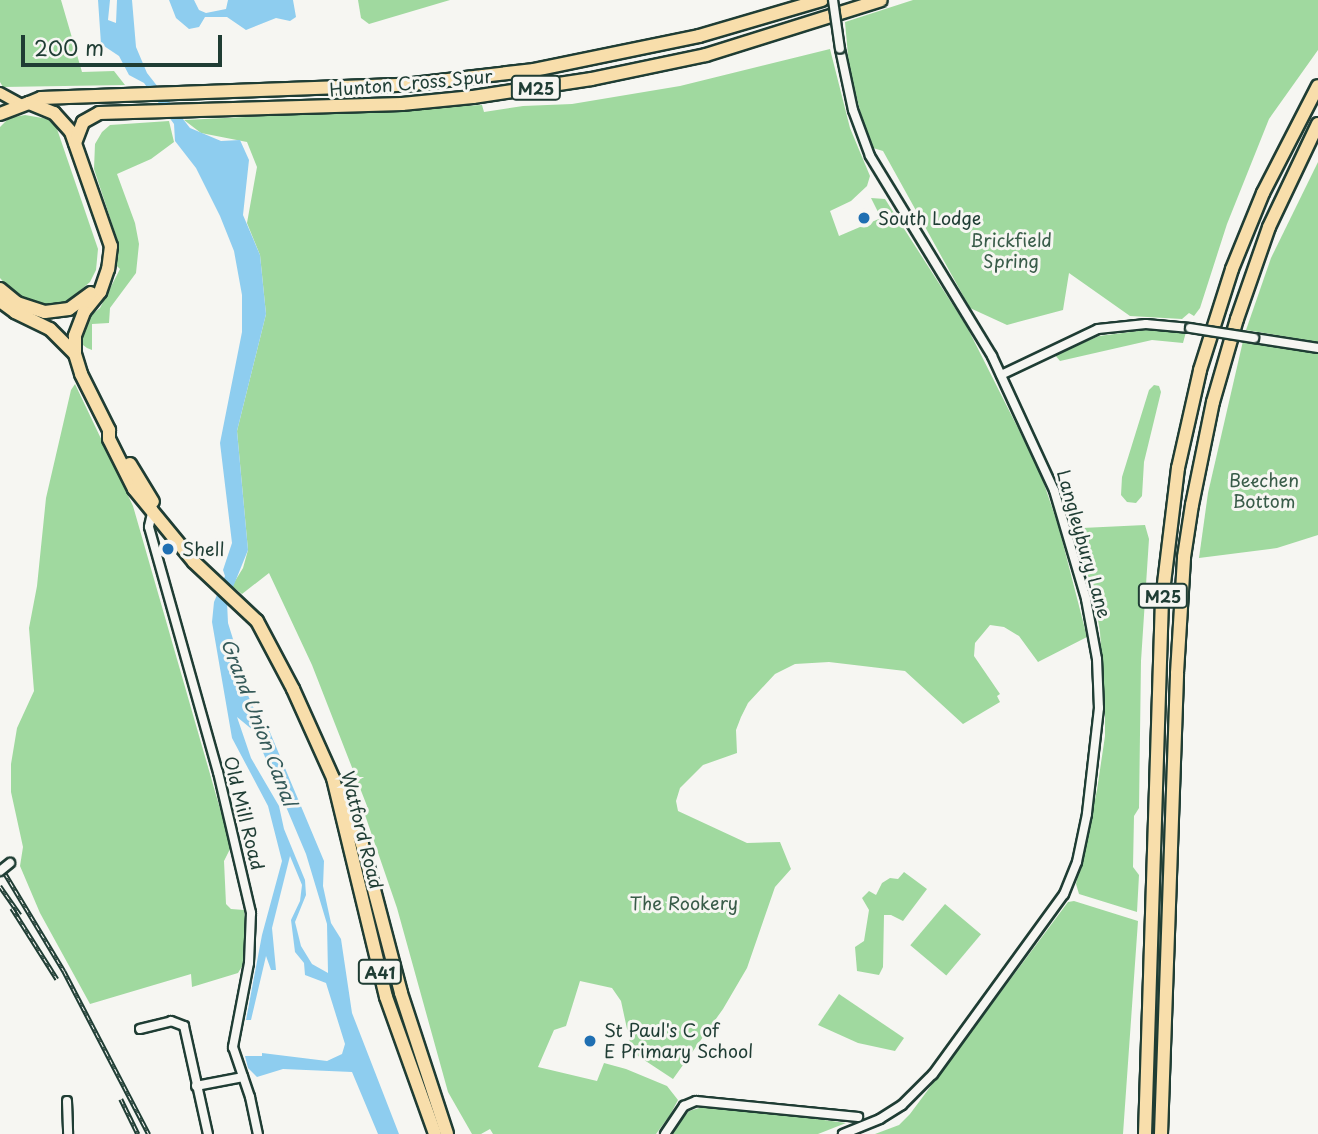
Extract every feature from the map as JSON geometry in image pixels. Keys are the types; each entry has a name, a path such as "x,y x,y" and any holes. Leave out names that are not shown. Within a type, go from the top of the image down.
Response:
{"highway":[{"name":"Hunton Cross Spur","path":"0,114 41,98 404,85 534,70 699,36 822,0"},
{"name":"Hunton Cross Spur","path":"75,142 83,122 97,113 402,104 543,87 706,55 881,0"},
{"name":"M25","path":"1145,1134 1160,641 1166,555 1178,468 1200,370 1232,269 1263,193 1318,86"},
{"path":"0,301 15,312 50,329 69,347 80,320 100,292 111,258 108,234 75,142 65,122 54,113 25,103"},
{"name":"M25","path":"1161,1134 1177,673 1184,557 1192,505 1213,401 1237,318 1269,227 1318,124"},
{"path":"0,289 26,308 45,312 69,309 86,300 106,277"},
{"name":"A41","path":"26,308 41,316 69,347 109,430 108,439 134,489 153,508"},
{"name":"Watford Road","path":"153,508 170,533 213,582 239,603 267,636 333,778 348,804 362,844 401,993 447,1134"},
{"name":"Watford Road","path":"333,778 386,997 435,1134"}],"main road":[{"path":"0,93 25,103"}],"street":[{"name":"Langleybury Lane","path":"833,0 853,110 870,156 1001,375 1054,490 1078,566 1093,633 1099,708 1086,823 1077,862 1064,894 933,1074 902,1105 880,1119 843,1134"},
{"path":"1001,375 1098,329 1146,324 1190,328 1318,348"},
{"name":"Old Mill Road","path":"153,508 149,527 218,772 251,913 249,963 233,1047 258,1134"},
{"path":"0,871 10,863"},
{"path":"140,1028 171,1021 184,1026 208,1134"},
{"path":"196,1086 243,1077"},
{"path":"67,1101 68,1134"},
{"path":"665,1134 684,1106 696,1101 858,1116"}],"green space":[{"path":"0,0 61,0 82,72 114,71 125,85 3,87 0,82"},
{"path":"358,0 450,0 369,24 361,18"},
{"name":"Brickfield Spring","path":"913,0 1318,0 1318,50 1269,119 1227,224 1200,308 1194,316 1189,313 1182,319 1130,316 1069,273 1063,310 1007,325 970,308 883,151 873,148 867,138 849,67 845,22"},
{"name":"The Rookery","path":"830,49 850,128 870,176 867,186 851,201 830,211 839,236 881,218 871,198 885,199 967,327 1040,472 1059,528 1087,637 1038,662 1019,636 1004,627 990,625 975,643 974,656 1000,694 997,696 1000,702 963,724 905,671 829,662 795,664 775,674 748,703 741,717 736,730 737,753 703,765 680,788 676,801 678,811 747,843 780,842 791,869 775,887 747,968 723,1009 673,1079 632,1052 621,1001 612,988 580,981 566,1026 554,1030 538,1067 597,1081 604,1063 626,1069 667,1086 678,1100 670,1115 656,1134 493,1134 490,1129 481,1134 472,1134 448,1092 397,908 364,812 367,806 312,665 269,573 242,594 232,586 243,568 248,550 237,431 266,314 260,255 247,223 257,167 247,142 201,133 184,120 482,105 484,112 523,106 572,104 680,86"},
{"path":"25,115 48,119 56,126 98,249 96,270 90,282 69,300 53,305 40,304 14,294 0,278 0,127 9,118"},
{"path":"169,121 174,142 151,159 117,174 135,223 139,244 136,273 110,308 109,323 92,324 92,350 79,342 83,322 100,308 120,269 115,264 118,242 94,169 95,144 110,125"},
{"path":"1318,162 1318,342 1246,330 1271,258"},
{"path":"1146,330 1186,332 1183,343 1152,340 1060,361 1055,355 1099,336"},
{"name":"Beechen Bottom","path":"1243,341 1318,351 1318,535 1277,548 1199,558 1208,493"},
{"path":"75,384 133,506 231,847 224,861 226,904 231,909 244,910 246,928 244,963 238,973 192,987 191,974 90,1004 40,913 20,866 23,847 11,792 11,764 17,728 34,691 29,628 37,586 46,498 71,390"},
{"path":"1154,385 1159,386 1161,392 1144,462 1142,496 1136,503 1127,502 1121,495 1122,477 1149,390"},
{"path":"1145,525 1149,539 1141,661 1139,808 1134,816 1133,867 1139,875 1137,912 1079,894 1076,884 1097,790 1105,736 1105,706 1100,632 1094,596 1076,534 1082,528"},
{"path":"904,872 927,889 903,921 891,915 884,915 883,967 879,975 857,971 855,947 864,941 869,910 862,898 869,891 876,895 882,883 890,878 898,879"},
{"path":"1074,901 1138,921 1123,1134 875,1134 899,1125 910,1114 1068,902"},
{"path":"945,904 981,934 946,976 910,945"},
{"path":"839,994 904,1038 895,1051 858,1043 818,1025"},
{"path":"706,1106 846,1123 818,1134 670,1134 689,1111"}],"water":[{"name":"Grand Union Canal","path":"98,0 110,0 108,20 116,23 117,0 132,0 136,47 147,73 190,128 221,141 240,140 249,160 243,215 260,255 266,314 237,431 248,550 227,602 228,623 242,668 243,684 258,718 269,730 324,861 323,886 331,923 341,939 352,1013 399,1134 378,1134 352,1072 283,1069 257,1077 248,1068 245,1056 262,1056 262,1053 327,1061 342,1054 345,1044 326,983 305,975 304,963 295,952 291,920 300,901 302,885 290,856 272,928 276,970 271,970 266,956 251,1020 246,1020 262,935 282,861 268,806 232,738 212,622 214,602 225,576 223,570 232,543 220,443 242,332 242,295 234,251 196,168 175,141 174,124 144,83 129,75 119,56 101,44","holes":["237,717 254,731 306,854 327,924 328,973 312,964 301,946 295,922 306,895 305,880 284,829 279,806 251,758"]},
{"path":"169,0 194,0 199,10 206,13 226,9 228,0 293,0 296,17 290,21 276,18 246,30 227,17 205,17 199,27 189,29 176,18"}],"railway":[{"path":"0,865 64,971 149,1134"},
{"path":"0,886 20,915"},
{"path":"12,908 57,979"},
{"path":"121,1099 138,1134"}],"place":[{"name":"South Lodge","path":"864,218"},
{"name":"Shell","path":"168,549"},
{"name":"St Paul's C of E Primary School","path":"590,1041"}]}
